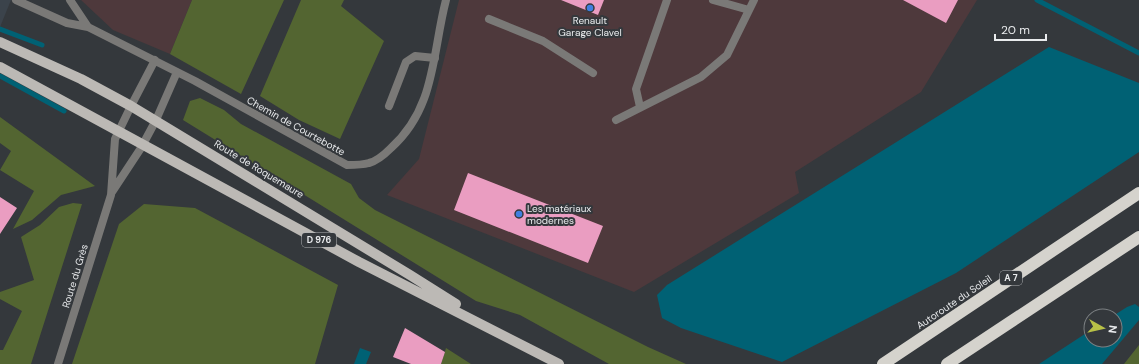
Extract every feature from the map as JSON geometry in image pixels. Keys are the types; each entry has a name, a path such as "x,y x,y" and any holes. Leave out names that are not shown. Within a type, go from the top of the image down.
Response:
{"highway":[{"name":"Autoroute du Soleil","path":"883,364 1139,193"},
{"path":"947,364 1139,237"}],"main road":[{"name":"Route de Roquemaure","path":"0,42 81,79 156,120 410,275 497,331"},
{"name":"Route de Roquemaure","path":"0,68 144,144 359,262 497,331 559,364"}],"street":[{"path":"16,0 67,24 88,27"},
{"path":"70,0 88,27"},
{"name":"Chemin de Courtebotte","path":"88,27 155,60 347,165 370,163 385,154 405,136 417,116 428,87 446,0"},
{"path":"640,107 636,89 667,0"},
{"path":"713,0 749,10"},
{"path":"616,120 701,77 727,56 754,0"},
{"path":"489,19 543,41 593,73"},
{"path":"389,106 406,62 415,56 435,58"},
{"path":"111,195 115,139 118,130 155,60"},
{"path":"111,195 144,144 177,72"},
{"name":"Route du Grès","path":"58,364 111,195"}],"shaded area":[{"path":"0,0 11,0 0,27"},
{"path":"81,0 192,0 170,54 113,30"},
{"path":"459,0 977,0 921,92 795,172 799,193 634,292 387,195 419,159"}],"green space":[{"path":"192,0 284,0 241,94 170,54"},
{"path":"301,0 344,0 341,6 384,41 340,139 299,120 260,96"},
{"path":"200,98 224,110 241,124 351,184 359,198 375,210 648,347 686,364 609,364 520,315 476,301 183,120 190,101"},
{"path":"0,117 95,186 61,195 32,220 13,229 34,191 0,170 11,151 0,143"},
{"path":"73,203 82,204 31,364 0,364 0,350 3,350 22,311 0,299 0,292 34,280 21,237 40,225 59,207"},
{"path":"144,204 195,208 338,285 315,364 72,364 119,224"},
{"path":"1139,345 1139,364 1124,364"},
{"path":"446,348 471,364 441,364"}],"water":[{"path":"1049,47 1139,83 1139,152 956,273 782,362 681,328 662,318 657,295 667,285"},
{"path":"1135,304 1139,307 1139,320 1123,339 1123,310"},
{"path":"1083,335 1083,348 1115,348 1102,364 1039,364"},
{"path":"360,348 371,352 366,364 354,364"}],"building":[{"name":"Renault Garage Clavel","path":"561,0 604,0 598,15"},
{"path":"903,0 958,0 946,23"},
{"name":"Les matériaux modernes","path":"468,173 603,226 588,263 454,210"},
{"path":"0,197 17,208 0,234"},
{"path":"405,328 445,352 441,364 411,364 393,357"}],"waterway":[{"path":"1037,0 1139,53"},
{"path":"0,29 42,45"},
{"path":"0,76 64,111"}],"place":[{"name":"Renault Garage Clavel","path":"590,8"},
{"name":"Les matériaux modernes","path":"519,214"}]}
